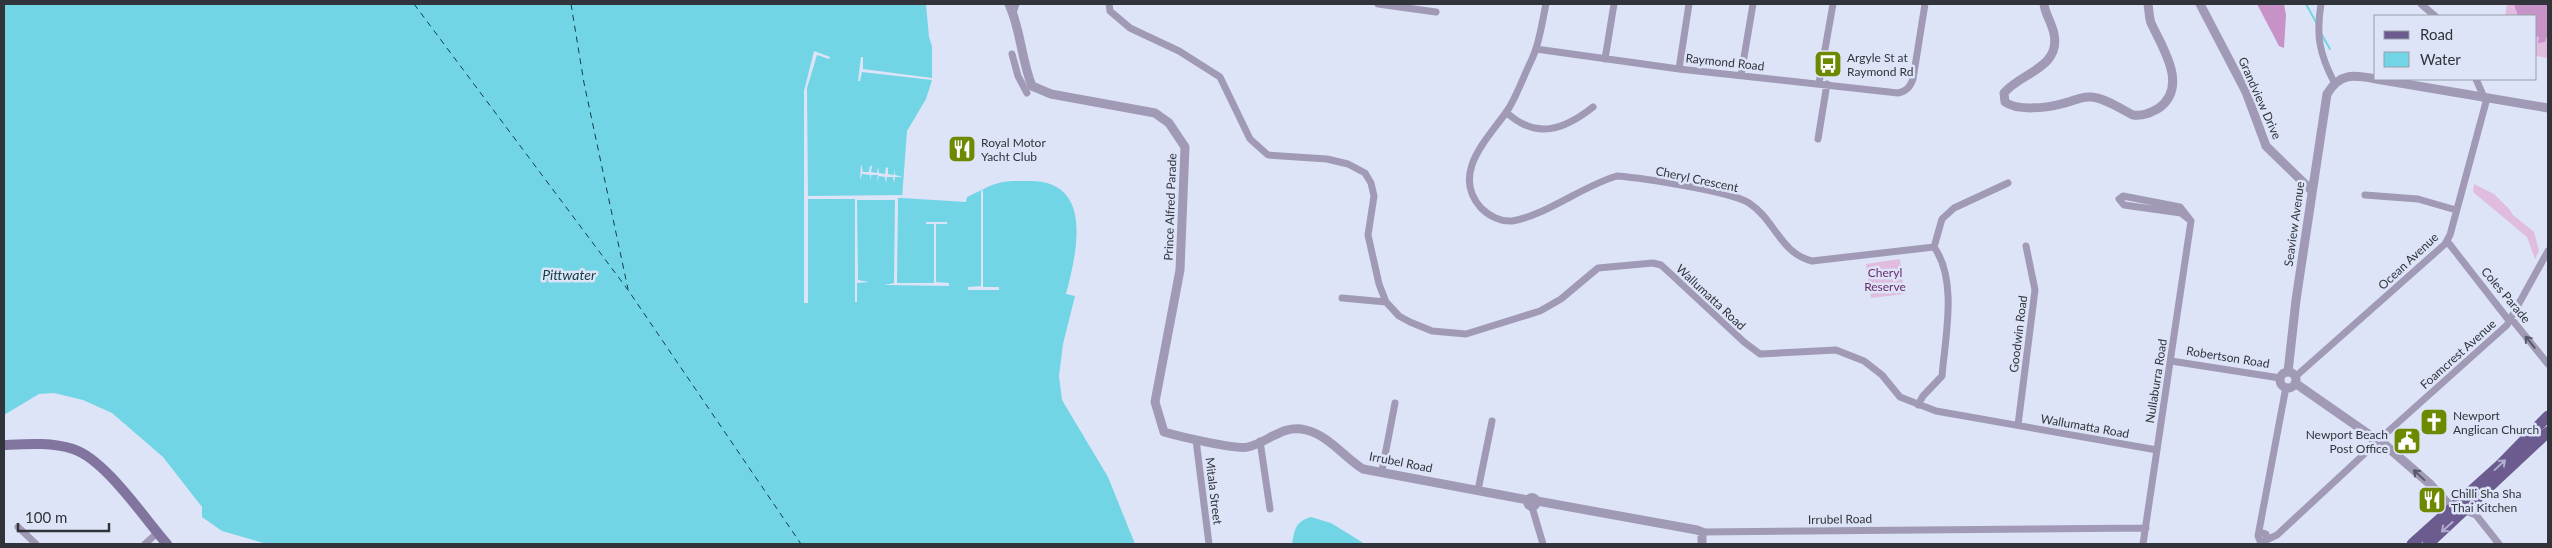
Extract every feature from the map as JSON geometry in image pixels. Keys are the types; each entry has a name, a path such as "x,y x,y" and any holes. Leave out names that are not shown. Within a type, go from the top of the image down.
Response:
{"main road":[{"path":"2412,544 2548,416"},
{"path":"2428,544 2548,432"},
{"path":"4,445 54,445 73,449 86,455 105,470 167,544"}],"street":[{"name":"Prince Alfred Parade","path":"1009,4 1014,14 1024,66 1032,86 1051,94 1155,114 1169,122 1185,147 1180,270 1155,402 1164,432"},
{"path":"1014,14 1016,4"},
{"name":"Wallumatta Road","path":"1109,4 1110,11 1130,28 1179,51 1220,77 1250,139 1268,155 1327,159 1348,164 1365,173 1374,196 1368,236 1379,284 1386,302 1399,316 1432,331 1466,334 1540,311 1561,299 1598,268 1653,263 1661,265 1760,354 1836,350 1864,361 1882,375 1900,397 1936,411 2157,450"},
{"path":"1378,4 1436,12"},
{"name":"Cheryl Crescent","path":"1546,4 1536,49 1506,112 1485,138 1474,158 1471,178 1476,203 1486,214 1500,220 1511,221 1526,216 1602,180 1617,176 1710,191 1747,202 1771,224 1787,248 1798,258 1812,261 1934,247"},
{"path":"1605,59 1614,4"},
{"path":"1679,68 1689,4"},
{"path":"1741,75 1754,4"},
{"path":"1818,139 1833,4"},
{"name":"Raymond Road","path":"1536,49 1679,68 1823,83 1887,93 1904,91 1910,86 1925,4"},
{"path":"2044,4 2054,32 2055,44 2051,56 2039,68 2010,86 2004,93 2005,102 2014,107 2045,106 2061,104 2082,97 2092,97 2133,115 2140,116 2151,113 2163,105 2169,96 2173,83 2165,48 2151,21 2148,4"},
{"name":"Grandview Drive","path":"2200,4 2246,92 2266,146 2312,191"},
{"path":"2321,4 2318,26 2319,46 2334,82 2348,76 2374,79"},
{"path":"2421,4 2433,15"},
{"path":"1012,54 1013,66 1027,93"},
{"path":"2382,80 2548,108"},
{"path":"2476,80 2484,97"},
{"name":"Seaview Avenue","path":"2290,378 2312,191 2324,108 2334,82"},
{"name":"Ocean Avenue","path":"2290,378 2447,241 2486,102 2484,97"},
{"path":"1506,112 1514,120 1535,129 1549,130 1566,125 1593,107"},
{"path":"1918,405 1923,396 1942,376 1948,288 1945,269 1934,247 1942,220 1954,208 2008,183"},
{"path":"2123,196 2180,207 2191,221 2181,213 2124,205 2119,199 2123,196"},
{"path":"2365,196 2418,199 2456,210"},
{"name":"Nullaburra Road","path":"2143,544 2191,221"},
{"name":"Coles Parade","path":"2447,241 2506,316 2511,319 2548,364"},
{"name":"Goodwin Road","path":"2018,425 2035,290 2026,246"},
{"name":"Foamcrest Avenue","path":"2262,538 2273,538 2511,319 2548,251"},
{"path":"1342,298 1386,302"},
{"name":"Robertson Road","path":"2171,361 2290,378 2379,441 2417,473 2452,508"},
{"path":"2262,538 2264,512 2286,387 2291,387 2290,378"},
{"path":"1382,471 1395,402"},
{"path":"1478,490 1492,421"},
{"name":"Irrubel Road","path":"1164,432 1196,440 1248,447 1260,440 1293,428 1305,430 1318,434 1350,461 1363,468 1478,490 1532,503 1702,532 2146,528"},
{"name":"Mitala Street","path":"1196,440 1209,544"},
{"path":"1260,440 1270,509"},
{"path":"1532,503 1543,544"},
{"path":"2465,510 2476,515 2498,543"},
{"path":"18,527 36,544"},
{"path":"1702,532 1702,544"},
{"path":"145,544 157,533"}],"green space":[{"path":"2507,4 2548,4 2548,58 2537,56 2537,15 2505,15"},
{"path":"2474,184 2494,194 2513,215 2534,232 2539,251 2535,259 2527,237 2473,192"},
{"name":"Cheryl Reserve","path":"1900,259 1904,294 1871,298 1866,264"}],"shaded area":[{"path":"2257,4 2284,4 2286,15 2284,48 2279,46"},
{"path":"2514,4 2548,4 2548,33 2545,42 2538,43 2537,15 2518,15"}],"water":[{"name":"Pittwater","path":"4,4 926,4 929,37 932,46 932,80 926,99 907,131 902,198 966,202 967,197 988,187 1012,181 1050,184 1064,193 1072,206 1076,222 1076,240 1066,294 1075,296 1063,344 1059,376 1062,400 1108,477 1135,544 267,544 222,531 202,517 202,507 163,457 112,413 83,400 54,393 39,394 4,415"},
{"path":"1311,517 1331,523 1365,544 1292,544 1299,524"}],"pier":[{"path":"814,51 830,57 829,59 817,55 807,88 808,196 902,195 902,198 898,198 897,283 934,283 934,224 926,224 926,222 947,222 947,224 936,224 936,282 949,283 949,286 884,285 894,283 895,200 857,200 858,280 869,282 857,283 857,302 855,302 855,199 808,199 808,303 804,303 804,91"},
{"path":"861,57 863,57 863,69 932,78 932,80 862,72 860,81 858,81"},
{"path":"861,164 863,172 869,172 870,166 872,166 871,172 877,173 878,167 879,173 885,174 886,167 888,168 888,174 894,175 895,169 895,175 903,177 895,177 894,183 893,177 887,177 886,183 885,177 879,176 877,182 878,175 871,175 870,181 870,175 862,174 860,180"},
{"path":"983,190 983,287 999,287 999,290 968,290 968,287 981,286 981,191"}],"waterway":[{"path":"2306,4 2317,24"},
{"path":"2322,35 2330,49"}],"ferry route":[{"path":"414,4 628,290 801,544"},
{"path":"571,4 584,83 628,289"}],"place":[{"name":"Argyle St at Raymond Rd","path":"1828,64"},
{"name":"Royal Motor Yacht Club","path":"962,149"},
{"name":"Newport Anglican Church","path":"2434,422"},
{"name":"Newport Beach Post Office","path":"2407,441"},
{"name":"Chilli Sha Sha Thai Kitchen","path":"2432,500"}]}
